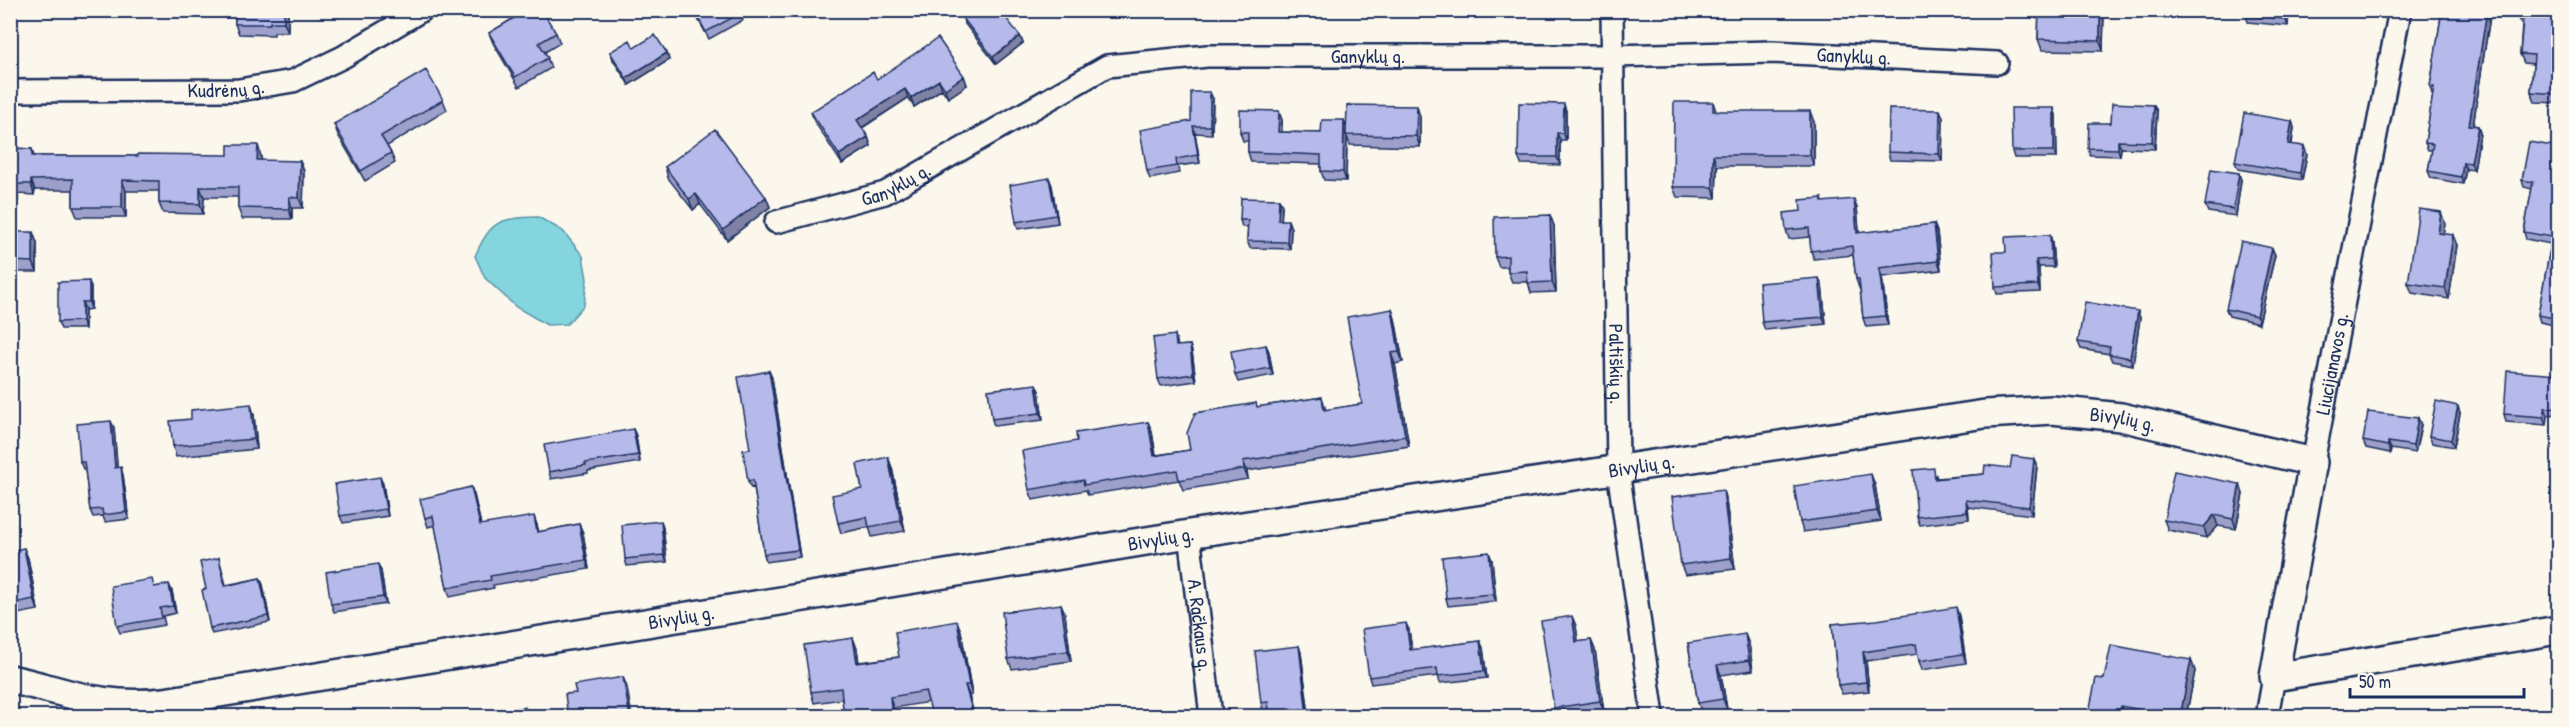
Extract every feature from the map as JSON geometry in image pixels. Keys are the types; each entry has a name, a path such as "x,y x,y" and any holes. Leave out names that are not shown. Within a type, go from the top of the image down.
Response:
{"street":[{"name":"Kudrėnų g.","path":"10,91 239,90 293,81 343,57 422,10"},
{"name":"Paltiškių g.","path":"1612,10 1618,470 1653,717"},
{"name":"Liucijanavos g.","path":"2267,717 2313,462 2400,10"},
{"name":"Ganyklų g.","path":"776,222 885,192 1107,66 1207,56 1612,56 1772,52 1997,63"},
{"name":"Bivylių g.","path":"10,679 79,707 164,702 1189,534 1985,414 2052,410 2121,417 2313,462"},
{"name":"A. Račkaus g.","path":"1189,534 1211,717"},
{"path":"2274,677 2559,630"}],"water":[{"path":"538,217 563,231 583,256 587,279 584,305 567,324 547,325 516,307 485,278 475,256 486,235 498,223 514,218"}],"building":[{"path":"235,10 284,10 284,22 235,24"},
{"path":"512,10 542,10 556,33 539,43 548,58 515,77 489,33 516,17"},
{"path":"694,10 739,10 741,13 706,32"},
{"path":"970,10 1000,10 1020,36 993,57 962,17"},
{"path":"2039,10 2100,10 2100,41 2038,39"},
{"path":"2246,10 2286,10 2285,19 2246,15"},
{"path":"2442,10 2487,10 2469,125 2478,126 2471,163 2463,162 2461,177 2428,171 2433,144 2425,143 2434,87 2430,87"},
{"path":"2515,10 2559,10 2559,94 2531,92 2534,55 2520,54 2523,19"},
{"path":"655,35 667,53 626,78 610,52 630,40 634,48"},
{"path":"938,38 964,76 945,89 939,80 911,98 905,89 857,120 868,137 839,155 811,112 873,72 877,79"},
{"path":"426,70 443,100 381,136 391,153 361,171 334,124"},
{"path":"1191,92 1210,92 1210,126 1193,126 1198,155 1176,159 1177,166 1147,171 1140,130 1191,121"},
{"path":"1674,102 1713,102 1713,111 1810,111 1810,155 1713,155 1713,187 1673,187"},
{"path":"1519,103 1564,104 1563,133 1557,133 1557,157 1518,157"},
{"path":"2112,103 2154,105 2152,142 2118,141 2118,149 2088,148 2089,123 2111,123"},
{"path":"1347,105 1417,106 1416,136 1346,135"},
{"path":"2011,108 2054,108 2054,151 2012,151"},
{"path":"1889,109 1940,110 1939,154 1888,152"},
{"path":"1240,110 1279,111 1278,132 1321,133 1322,120 1344,120 1343,172 1321,171 1321,155 1248,152 1248,132 1240,132"},
{"path":"2244,113 2292,121 2288,144 2304,146 2300,173 2235,162"},
{"path":"715,129 766,197 723,230 696,194 689,199 665,167"},
{"path":"2529,142 2559,147 2559,319 2538,315 2552,237 2524,232 2533,182 2522,180"},
{"path":"228,145 258,145 257,160 300,161 299,198 289,197 289,209 238,208 238,187 200,187 200,204 159,203 159,181 122,180 122,207 73,207 73,179 31,180 31,184 15,184 14,190 10,190 10,148 32,149 32,156 228,155"},
{"path":"2211,169 2239,173 2233,209 2205,205"},
{"path":"1049,178 1056,215 1016,222 1010,185"},
{"path":"1241,198 1279,199 1278,220 1288,220 1287,242 1247,241 1248,220 1240,220"},
{"path":"1822,198 1822,202 1854,199 1857,233 1934,224 1938,261 1879,268 1885,316 1863,318 1859,279 1856,279 1852,246 1811,251 1809,228 1786,230 1784,213 1801,211 1800,200"},
{"path":"2419,209 2441,212 2438,233 2453,235 2445,288 2408,283"},
{"path":"1550,215 1552,282 1528,283 1527,271 1508,272 1508,256 1495,257 1494,217"},
{"path":"10,232 33,232 33,262 10,261"},
{"path":"2050,235 2051,259 2036,260 2038,285 1995,287 1993,252 2006,252 2005,237"},
{"path":"2241,241 2272,248 2257,316 2226,309"},
{"path":"1819,278 1823,317 1762,322 1759,283"},
{"path":"89,281 89,302 82,302 82,321 58,322 58,282"},
{"path":"2085,302 2138,311 2130,358 2109,354 2110,347 2078,342"},
{"path":"1392,309 1399,352 1391,353 1405,436 1243,461 1244,469 1179,480 1177,470 1084,485 1083,480 1029,490 1022,451 1077,441 1076,433 1148,422 1154,456 1190,450 1187,433 1195,413 1256,403 1257,407 1322,397 1324,410 1362,404 1347,317"},
{"path":"1175,335 1176,346 1190,345 1193,374 1158,379 1153,338"},
{"path":"1266,345 1270,368 1235,375 1231,351"},
{"path":"769,371 798,550 764,554 753,480 748,481 743,450 750,449 738,377"},
{"path":"2507,371 2559,375 2559,407 2545,408 2544,417 2504,414"},
{"path":"1036,384 1040,413 992,419 988,390"},
{"path":"2436,401 2458,406 2451,440 2429,436"},
{"path":"251,404 254,439 173,446 170,421 191,419 191,410"},
{"path":"2368,412 2418,418 2413,446 2388,442 2388,446 2363,441"},
{"path":"111,421 115,468 121,467 126,512 103,515 102,509 90,510 84,462 80,462 77,424"},
{"path":"633,429 638,455 585,463 586,465 549,472 544,445"},
{"path":"2012,456 2034,459 2029,507 1966,500 1967,512 1917,517 1913,470 1934,468 1935,479 1984,474 1985,465 2010,468"},
{"path":"888,457 901,521 869,527 867,517 838,523 832,495 862,489 857,464"},
{"path":"2174,471 2240,484 2233,519 2214,515 2204,527 2164,520"},
{"path":"1871,474 1877,511 1800,522 1794,486"},
{"path":"380,477 386,509 340,516 335,484"},
{"path":"471,487 480,525 534,516 537,532 579,524 586,560 490,576 491,580 447,588 433,516 425,518 420,499"},
{"path":"1723,490 1731,558 1681,565 1672,497"},
{"path":"661,521 664,555 625,559 622,525"},
{"path":"24,548 34,599 10,604 10,551"},
{"path":"1489,552 1493,594 1446,598 1442,557"},
{"path":"219,558 225,586 260,578 268,616 210,628 202,590 206,589 200,562"},
{"path":"378,564 383,597 331,604 326,572"},
{"path":"152,579 154,587 169,584 173,606 160,608 162,618 117,626 111,586"},
{"path":"1061,604 1068,651 1008,659 1002,612"},
{"path":"1956,607 1963,654 1919,661 1916,644 1863,652 1866,682 1838,685 1832,624 1877,620"},
{"path":"1572,616 1576,642 1591,640 1600,701 1554,708 1541,621"},
{"path":"957,621 969,685 965,685 974,717 933,717 925,691 890,697 892,717 844,717 841,688 811,692 804,645 853,638 857,663 899,657 895,632"},
{"path":"1406,623 1410,650 1480,641 1484,671 1438,676 1437,668 1369,677 1362,629"},
{"path":"1745,634 1749,660 1717,665 1723,699 1698,703 1688,643"},
{"path":"2111,645 2191,660 2180,717 2121,706 2118,717 2088,717 2096,678 2104,679"},
{"path":"1299,646 1307,715 1324,713 1324,717 1270,717 1268,702 1261,703 1255,651"},
{"path":"623,677 630,717 568,717 565,694 576,693 574,685"},
{"path":"525,707 526,717 485,717 484,713"},
{"path":"419,710 421,717 389,717 389,716"}]}
